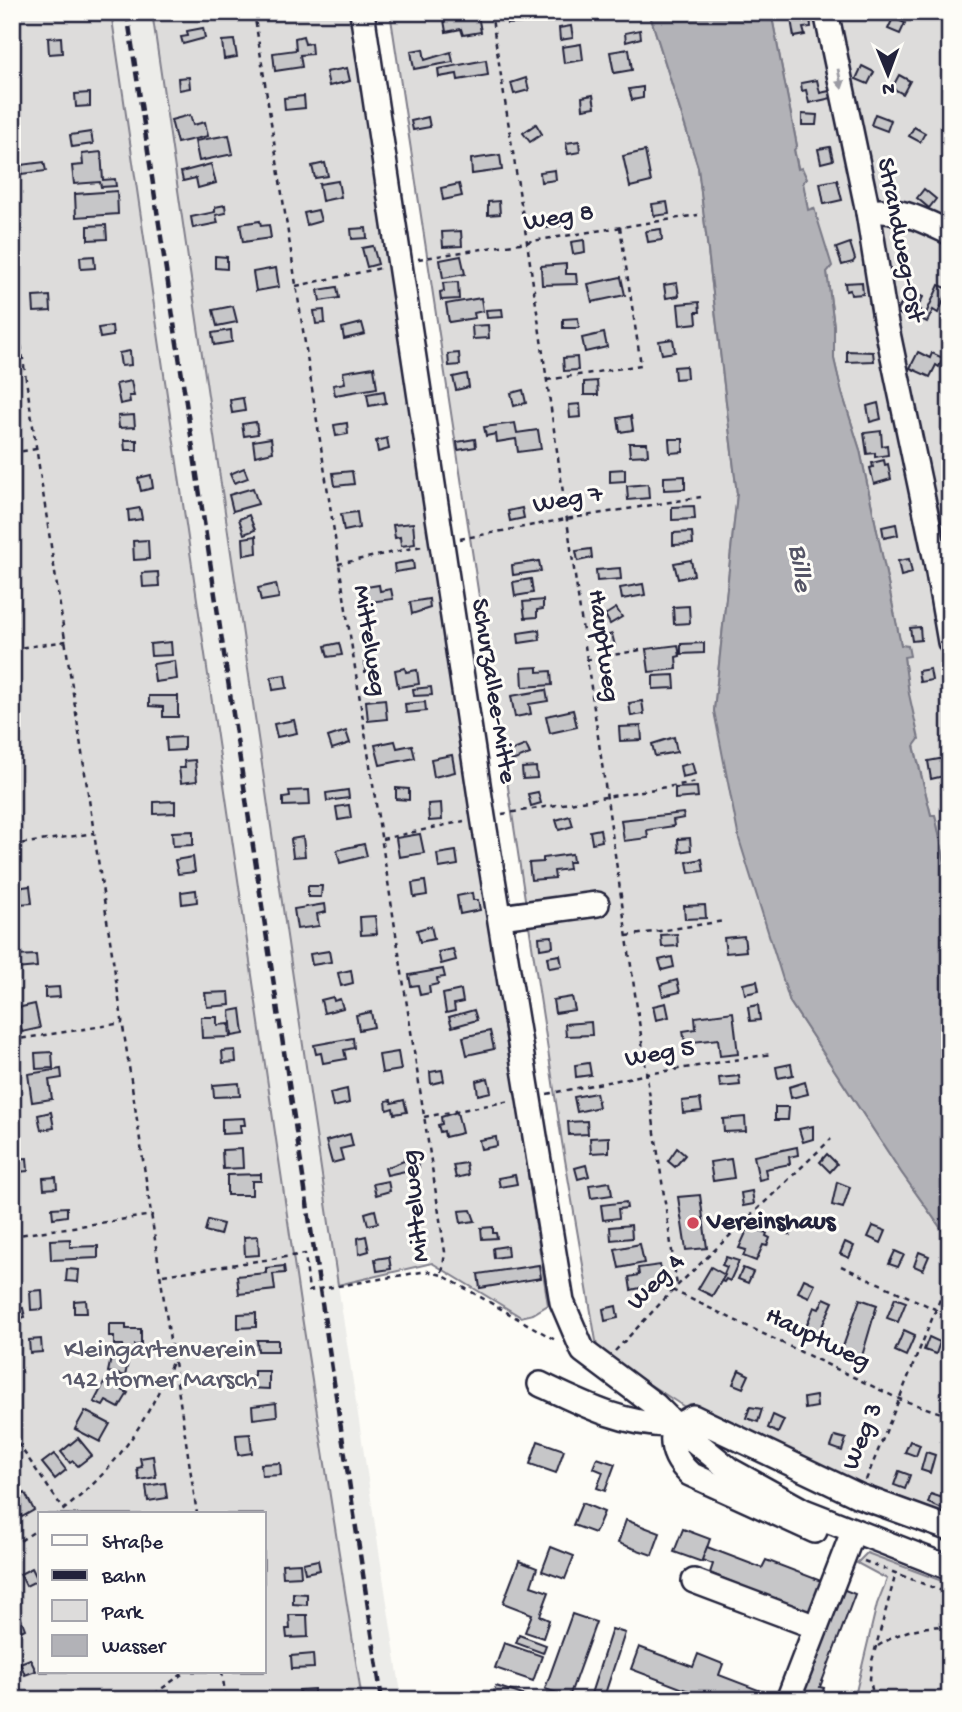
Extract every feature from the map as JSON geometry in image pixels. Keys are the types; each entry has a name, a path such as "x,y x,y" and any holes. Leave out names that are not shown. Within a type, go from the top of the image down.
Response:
{"street":[{"name":"Schurzallee-Mitte","path":"362,12 483,817 562,1302 591,1358"},
{"name":"Strandweg-Ost","path":"826,12 868,212 888,331 943,560 950,642"},
{"path":"868,212 901,212 950,233"},
{"path":"500,917 597,904"},
{"path":"591,1358 656,1405 675,1425 730,1470 804,1511 848,1543 950,1568"},
{"path":"540,1384 612,1415 675,1425 693,1417 859,1496 950,1529"},
{"path":"788,1700 848,1543"},
{"path":"694,1581 816,1627"}],"path":[{"name":"Mittelweg","path":"254,12 424,1117 444,1252 442,1275"},
{"name":"Hauptweg","path":"491,12 527,242 677,1286"},
{"name":"Weg 8","path":"426,257 698,215"},
{"path":"546,380 641,365 620,227"},
{"path":"296,286 398,264"},
{"path":"12,286 197,1512"},
{"path":"12,453 36,449"},
{"name":"Weg 7","path":"441,542 701,497"},
{"path":"338,564 441,542"},
{"path":"12,649 67,641"},
{"path":"586,660 646,649"},
{"path":"382,839 483,817 697,782"},
{"path":"12,845 95,833"},
{"path":"627,936 724,921"},
{"path":"12,1040 123,1023"},
{"name":"Weg 5","path":"555,1093 648,1074 771,1054"},
{"path":"424,1117 529,1098"},
{"name":"Weg 4","path":"591,1358 677,1286 831,1139"},
{"path":"12,1236 153,1215"},
{"path":"162,1275 305,1254 309,1291 427,1270 442,1275 563,1345 591,1358"},
{"path":"841,1266 935,1309"},
{"name":"Weg 3","path":"859,1496 950,1275"},
{"name":"Hauptweg","path":"672,1290 899,1399 950,1416"},
{"path":"61,1512 104,1476 135,1434 158,1396 173,1360"},
{"path":"12,1435 64,1510"},
{"path":"12,1546 38,1529"},
{"path":"848,1543 896,1573 950,1594"},
{"path":"874,1700 870,1670 896,1573"},
{"path":"878,1646 898,1634 926,1626 950,1626"},
{"path":"146,1700 183,1674"},
{"path":"222,1674 226,1700"}],"shaded area":[{"path":"111,12 152,12 338,1285 402,1700 362,1700 302,1317"}],"green space":[{"name":"Kleingartenverein 142 Horner Marsch","path":"12,12 111,12 302,1317 362,1700 12,1700"},
{"path":"152,12 351,12 548,1305 533,1314 521,1317 432,1263 338,1285"},
{"path":"390,12 649,12 698,167 737,494 714,711 790,1002 901,1172 950,1241 950,1522 826,1476 683,1406 612,1360 597,1347 562,1142"},
{"path":"771,12 950,12 950,887 935,815 931,815 914,745 904,657 907,646 901,646 860,450 834,359 834,326 827,272 814,208 808,211 794,149 797,146"},
{"path":"867,1553 950,1584 950,1700 854,1700 877,1604 887,1579 857,1563"}],"water":[{"name":"Bille","path":"649,12 771,12 797,146 794,150 798,169 802,168 807,179 803,182 808,210 814,208 832,266 827,272 834,326 834,359 860,450 901,645 908,646 910,656 904,657 919,739 914,746 931,815 935,815 950,887 950,1241 901,1172 790,1002 739,839 714,711 737,494 698,167"}],"building":[{"path":"507,12 521,12 522,23 507,24"},
{"path":"478,15 481,32 463,35 461,29 446,32 444,20"},
{"path":"810,16 811,27 803,28 805,35 794,37 791,19"},
{"path":"893,18 905,23 900,34 888,29"},
{"path":"571,26 573,38 560,40 559,28"},
{"path":"203,28 205,38 183,44 181,37 188,36 187,31"},
{"path":"640,30 641,38 626,42 625,33"},
{"path":"303,36 305,44 311,43 312,54 300,55 302,67 275,71 273,53 296,50 295,38"},
{"path":"61,37 62,53 49,54 48,38"},
{"path":"234,40 237,57 224,59 222,41"},
{"path":"581,44 583,60 564,63 562,47"},
{"path":"423,49 425,60 451,52 453,62 414,69 411,51"},
{"path":"629,49 632,70 614,73 610,52"},
{"path":"486,60 488,75 458,80 457,74 439,77 438,69"},
{"path":"862,66 874,72 868,84 856,79"},
{"path":"347,68 350,81 329,86 326,72"},
{"path":"899,75 910,81 903,94 892,88"},
{"path":"189,77 190,88 179,90 178,78"},
{"path":"526,78 529,90 514,94 511,83"},
{"path":"817,80 820,93 834,90 836,97 809,103 801,83"},
{"path":"643,87 643,98 632,100 629,89"},
{"path":"90,93 90,106 76,107 75,94"},
{"path":"593,95 595,107 583,109 582,97"},
{"path":"304,96 305,108 285,110 284,98"},
{"path":"802,114 817,115 816,125 802,125"},
{"path":"875,114 891,120 887,131 871,125"},
{"path":"190,115 193,125 205,122 208,136 177,143 171,120"},
{"path":"428,117 430,127 413,130 411,121"},
{"path":"536,124 542,134 530,142 523,133"},
{"path":"914,127 925,133 920,142 909,136"},
{"path":"91,132 93,144 72,147 70,135"},
{"path":"229,135 233,154 199,161 195,141"},
{"path":"579,141 580,152 568,154 566,143"},
{"path":"830,147 833,160 821,163 818,149"},
{"path":"645,151 651,182 630,187 623,156"},
{"path":"101,152 103,180 115,179 116,186 101,187 100,182 74,184 72,166 83,165 82,154"},
{"path":"500,155 502,170 472,174 471,159"},
{"path":"44,162 46,171 22,174 21,165"},
{"path":"325,163 328,176 315,178 312,166"},
{"path":"211,164 216,183 198,188 196,178 183,181 181,172"},
{"path":"555,170 556,180 541,182 540,172"},
{"path":"837,180 842,200 824,204 820,183"},
{"path":"338,181 341,197 322,201 319,184"},
{"path":"459,184 462,196 443,200 441,188"},
{"path":"924,189 936,199 929,208 917,198"},
{"path":"117,191 118,214 76,217 75,194"},
{"path":"499,201 500,214 488,215 488,202"},
{"path":"667,202 669,214 654,216 652,204"},
{"path":"225,205 226,213 216,215 218,223 193,228 191,217 215,212 215,207"},
{"path":"318,210 321,221 307,225 304,213"},
{"path":"561,215 563,225 547,228 545,218"},
{"path":"260,221 261,226 269,225 271,238 243,242 240,224"},
{"path":"106,225 107,239 88,240 88,226"},
{"path":"366,228 367,238 352,239 351,229"},
{"path":"661,229 662,240 648,242 646,231"},
{"path":"461,231 462,246 443,247 442,232"},
{"path":"584,240 585,252 573,254 571,242"},
{"path":"850,243 855,259 842,265 836,248"},
{"path":"373,246 378,264 367,267 362,248"},
{"path":"94,256 95,268 81,269 80,257"},
{"path":"215,256 227,257 227,269 215,268"},
{"path":"461,256 465,274 443,278 440,260"},
{"path":"566,264 566,274 576,274 577,284 542,285 541,266"},
{"path":"276,268 279,287 256,291 253,272"},
{"path":"621,277 625,295 592,302 588,284"},
{"path":"458,282 459,299 441,300 443,283"},
{"path":"862,282 863,294 851,295 850,290 846,291 845,283"},
{"path":"677,283 679,296 666,298 664,285"},
{"path":"939,285 949,289 938,313 933,310 927,322 923,320"},
{"path":"337,287 339,298 320,301 318,290"},
{"path":"907,290 923,297 917,309 921,310 918,318 914,316 913,320 897,313"},
{"path":"50,296 51,311 34,312 33,297"},
{"path":"481,298 483,311 474,313 475,318 449,322 446,304"},
{"path":"699,302 697,323 680,325 678,304"},
{"path":"233,306 237,322 217,326 213,310"},
{"path":"502,309 503,317 487,318 486,310"},
{"path":"324,310 325,323 316,324 314,311"},
{"path":"578,318 579,328 563,328 563,319"},
{"path":"362,323 365,334 344,339 342,328"},
{"path":"488,325 489,338 473,339 472,326"},
{"path":"112,326 113,336 100,338 98,328"},
{"path":"231,330 232,342 214,345 212,333"},
{"path":"604,333 607,347 585,352 582,338"},
{"path":"673,339 675,352 662,354 659,341"},
{"path":"130,351 131,365 121,366 119,353"},
{"path":"847,351 873,352 874,361 847,362"},
{"path":"918,352 930,358 932,353 943,358 930,377 910,368"},
{"path":"459,353 460,365 449,366 448,354"},
{"path":"577,357 578,370 564,371 563,358"},
{"path":"686,366 687,378 675,379 674,367"},
{"path":"374,367 377,388 335,395 333,385 345,383 343,372"},
{"path":"467,374 469,387 456,390 453,377"},
{"path":"131,381 134,396 129,396 130,402 120,404 116,384"},
{"path":"597,381 598,395 584,395 584,382"},
{"path":"523,390 526,403 514,406 511,393"},
{"path":"384,391 386,403 369,406 367,394"},
{"path":"243,398 245,411 232,413 230,400"},
{"path":"878,403 881,419 870,422 867,406"},
{"path":"580,404 581,417 570,418 569,405"},
{"path":"134,415 135,427 119,428 118,416"},
{"path":"631,416 633,430 620,432 618,418"},
{"path":"256,422 258,434 244,436 242,424"},
{"path":"347,423 348,434 336,436 334,425"},
{"path":"515,423 517,433 538,430 541,449 518,452 516,439 497,442 496,434 486,436 484,427"},
{"path":"881,431 882,446 887,445 888,455 875,457 875,453 867,454 864,433"},
{"path":"271,438 273,452 255,456 253,441"},
{"path":"387,438 389,449 378,452 376,441"},
{"path":"475,439 476,447 458,450 457,442"},
{"path":"669,439 683,439 683,452 670,453"},
{"path":"124,440 137,440 137,450 125,450"},
{"path":"629,443 647,443 648,455 630,456"},
{"path":"884,460 885,465 888,464 891,479 874,484 870,468 873,467 872,463"},
{"path":"244,468 248,478 234,483 230,474"},
{"path":"625,469 625,481 610,482 610,470"},
{"path":"352,471 354,484 335,486 333,473"},
{"path":"151,475 153,488 141,491 138,478"},
{"path":"685,476 685,489 664,490 664,477"},
{"path":"648,484 649,498 628,500 627,486"},
{"path":"253,488 258,504 233,511 229,495"},
{"path":"694,506 695,519 672,520 672,507"},
{"path":"140,508 142,519 129,521 128,510"},
{"path":"522,508 524,518 510,521 508,511"},
{"path":"357,512 359,528 344,531 341,514"},
{"path":"249,515 255,530 244,534 239,519"},
{"path":"413,523 415,544 401,546 400,537 395,538 393,525"},
{"path":"896,524 898,535 884,538 882,527"},
{"path":"692,532 693,544 673,545 673,533"},
{"path":"256,536 257,553 244,555 243,538"},
{"path":"148,540 149,559 134,560 133,541"},
{"path":"591,549 592,558 578,561 576,551"},
{"path":"909,559 912,573 901,576 898,561"},
{"path":"691,560 694,575 678,579 674,563"},
{"path":"413,561 414,569 395,572 394,564"},
{"path":"539,561 541,571 513,575 512,565"},
{"path":"620,568 621,579 597,581 596,570"},
{"path":"158,572 159,586 143,587 142,573"},
{"path":"531,579 533,593 515,596 513,582"},
{"path":"276,584 279,598 261,601 258,588"},
{"path":"643,584 645,595 622,599 620,588"},
{"path":"379,585 380,591 391,589 393,599 362,603 360,588"},
{"path":"429,599 430,608 412,614 410,602"},
{"path":"543,600 543,609 537,610 537,617 525,618 523,602"},
{"path":"689,606 690,623 674,624 673,607"},
{"path":"616,608 622,617 610,624 605,615"},
{"path":"920,627 921,640 912,641 910,628"},
{"path":"539,630 540,640 519,643 518,633"},
{"path":"612,634 615,646 600,650 597,639"},
{"path":"171,642 172,655 151,656 150,644"},
{"path":"339,643 342,655 328,657 325,646"},
{"path":"704,643 704,653 681,654 681,644"},
{"path":"678,645 680,656 676,657 677,669 649,672 646,649"},
{"path":"376,660 377,671 365,672 365,661"},
{"path":"175,661 177,679 155,682 153,664"},
{"path":"538,667 538,672 551,671 552,685 523,687 522,668"},
{"path":"405,668 406,672 417,670 419,684 398,687 395,670"},
{"path":"930,669 932,680 920,682 918,671"},
{"path":"285,675 287,688 273,690 271,677"},
{"path":"674,675 675,688 653,689 653,676"},
{"path":"431,687 432,695 414,696 413,689"},
{"path":"546,690 548,701 529,704 531,714 515,717 511,696"},
{"path":"149,696 178,696 178,717 163,717 163,707 149,706"},
{"path":"385,699 387,719 368,721 366,701"},
{"path":"642,701 644,714 631,716 629,703"},
{"path":"425,702 426,711 406,713 405,704"},
{"path":"573,710 577,727 550,733 546,716"},
{"path":"294,720 297,733 277,737 274,724"},
{"path":"641,726 642,740 620,741 619,727"},
{"path":"346,731 350,743 332,749 328,737"},
{"path":"184,737 184,750 167,751 166,738"},
{"path":"674,737 677,752 655,756 652,744"},
{"path":"395,741 397,748 412,745 415,758 380,765 375,745"},
{"path":"526,745 530,754 512,761 508,752"},
{"path":"452,755 455,772 434,777 431,759"},
{"path":"945,758 948,775 931,779 928,761"},
{"path":"195,760 197,781 181,783 179,768 185,768 184,761"},
{"path":"692,763 695,774 682,777 680,766"},
{"path":"536,767 537,778 523,779 522,768"},
{"path":"697,787 698,797 675,799 675,788"},
{"path":"396,788 409,789 409,800 396,799"},
{"path":"309,790 310,805 283,806 283,798 290,797 289,791"},
{"path":"348,790 349,798 327,801 326,793"},
{"path":"538,792 541,803 531,806 528,794"},
{"path":"950,793 950,821 948,821 942,794"},
{"path":"175,801 175,813 154,814 154,802"},
{"path":"441,803 442,820 429,821 428,804"},
{"path":"349,805 351,818 338,820 336,807"},
{"path":"683,813 684,818 673,820 674,826 647,830 648,838 624,841 621,820"},
{"path":"570,816 573,826 559,830 556,820"},
{"path":"600,829 602,841 592,843 590,831"},
{"path":"193,831 193,845 173,846 172,832"},
{"path":"420,834 424,853 399,857 396,838"},
{"path":"303,837 305,856 293,857 291,839"},
{"path":"690,838 691,850 679,852 678,839"},
{"path":"364,844 367,856 340,863 337,850"},
{"path":"456,851 458,865 439,868 437,854"},
{"path":"572,854 573,862 568,862 569,869 554,871 555,878 531,880 529,863"},
{"path":"193,857 195,872 178,874 175,860"},
{"path":"702,859 704,871 689,873 687,862"},
{"path":"425,881 427,895 414,897 412,883"},
{"path":"30,886 32,903 18,904 16,888"},
{"path":"308,886 322,886 321,897 308,897"},
{"path":"196,890 197,902 182,904 181,892"},
{"path":"472,893 473,900 478,900 480,910 460,914 457,896"},
{"path":"325,904 326,912 317,914 319,926 297,929 294,909"},
{"path":"705,905 706,918 685,919 684,906"},
{"path":"375,916 377,934 361,935 360,917"},
{"path":"431,926 434,939 420,942 417,930"},
{"path":"677,934 678,946 662,947 661,935"},
{"path":"552,936 553,947 540,949 539,937"},
{"path":"744,936 746,951 726,953 724,938"},
{"path":"453,949 456,960 441,964 438,952"},
{"path":"329,951 331,962 312,965 310,954"},
{"path":"36,955 37,967 16,969 15,956"},
{"path":"560,955 562,966 549,968 547,957"},
{"path":"672,957 674,967 662,970 659,960"},
{"path":"443,969 445,977 437,978 438,984 429,986 430,993 420,995 418,985 411,986 409,975"},
{"path":"351,970 353,983 341,986 338,973"},
{"path":"677,980 680,992 663,996 660,985"},
{"path":"757,981 759,991 745,994 743,984"},
{"path":"59,987 60,997 45,998 45,988"},
{"path":"461,990 463,1002 454,1004 455,1011 446,1013 443,994"},
{"path":"229,992 230,1005 207,1007 205,993"},
{"path":"333,997 334,1001 340,999 343,1008 324,1013 321,1000"},
{"path":"572,997 575,1010 555,1013 553,1000"},
{"path":"666,1003 669,1017 656,1020 653,1006"},
{"path":"35,1004 40,1028 22,1032 17,1008"},
{"path":"758,1005 760,1020 750,1021 748,1007"},
{"path":"241,1009 244,1034 232,1036 230,1011"},
{"path":"474,1010 477,1020 452,1027 449,1017"},
{"path":"371,1012 374,1027 359,1030 356,1015"},
{"path":"733,1012 738,1054 720,1056 718,1039 685,1043 683,1031 696,1029 695,1017"},
{"path":"201,1017 217,1017 217,1025 229,1024 230,1037 202,1038"},
{"path":"591,1022 592,1035 566,1036 565,1024"},
{"path":"490,1031 494,1049 467,1055 463,1037"},
{"path":"353,1038 354,1048 344,1050 346,1059 323,1063 321,1053 316,1054 314,1045"},
{"path":"235,1050 236,1062 223,1063 222,1051"},
{"path":"52,1052 53,1068 36,1069 35,1053"},
{"path":"398,1052 401,1070 382,1073 379,1055"},
{"path":"589,1063 591,1075 576,1077 575,1065"},
{"path":"791,1064 793,1075 778,1078 776,1067"},
{"path":"61,1069 62,1078 49,1080 52,1099 32,1102 28,1074"},
{"path":"442,1070 444,1081 431,1084 430,1072"},
{"path":"739,1076 740,1085 720,1087 719,1078"},
{"path":"488,1078 491,1092 478,1095 476,1081"},
{"path":"805,1082 808,1094 791,1098 789,1087"},
{"path":"239,1083 240,1096 214,1097 213,1085"},
{"path":"347,1089 349,1103 333,1107 330,1093"},
{"path":"596,1093 599,1107 577,1112 574,1097"},
{"path":"700,1099 702,1111 683,1113 682,1101"},
{"path":"391,1100 392,1103 404,1100 407,1112 394,1114 393,1108 387,1110 386,1101"},
{"path":"775,1107 789,1107 788,1120 775,1120"},
{"path":"51,1112 54,1128 41,1130 38,1115"},
{"path":"457,1112 462,1133 445,1137 444,1131 440,1132 438,1125 442,1124 441,1117"},
{"path":"745,1117 746,1131 724,1132 723,1119"},
{"path":"244,1118 245,1125 240,1125 241,1133 222,1134 222,1119"},
{"path":"587,1121 588,1134 569,1135 568,1122"},
{"path":"813,1126 813,1139 803,1142 799,1129"},
{"path":"350,1134 353,1146 340,1149 343,1160 332,1163 326,1141"},
{"path":"496,1137 497,1146 481,1149 479,1140"},
{"path":"609,1137 609,1152 591,1153 590,1138"},
{"path":"797,1147 798,1155 789,1157 790,1164 765,1169 767,1178 759,1180 754,1156"},
{"path":"677,1148 685,1155 675,1167 668,1161"},
{"path":"242,1149 243,1168 223,1169 222,1150"},
{"path":"416,1154 419,1168 387,1175 385,1168 404,1161 404,1157"},
{"path":"827,1154 837,1164 830,1172 820,1162"},
{"path":"27,1158 28,1171 17,1172 16,1159"},
{"path":"731,1159 734,1178 713,1181 710,1162"},
{"path":"466,1163 468,1175 456,1178 453,1165"},
{"path":"586,1165 589,1176 578,1179 575,1168"},
{"path":"261,1174 261,1181 252,1181 252,1195 227,1195 227,1175"},
{"path":"515,1175 517,1184 500,1187 498,1178"},
{"path":"56,1177 57,1188 44,1189 43,1178"},
{"path":"388,1181 390,1191 376,1195 373,1184"},
{"path":"610,1182 612,1195 591,1198 589,1185"},
{"path":"837,1182 850,1187 843,1208 832,1205"},
{"path":"752,1191 754,1204 743,1206 741,1193"},
{"name":"Vereinshaus","path":"700,1195 707,1248 686,1250 678,1197"},
{"path":"626,1202 627,1208 618,1209 619,1218 603,1220 601,1205"},
{"path":"67,1207 67,1216 53,1218 52,1208"},
{"path":"375,1210 378,1223 368,1225 365,1213"},
{"path":"471,1210 475,1221 461,1223 459,1211"},
{"path":"782,1219 794,1225 790,1235 777,1229"},
{"path":"208,1220 223,1224 220,1235 205,1231"},
{"path":"631,1225 632,1238 611,1240 610,1227"},
{"path":"749,1226 767,1233 766,1236 770,1238 767,1246 763,1245 756,1261 743,1256 746,1250 739,1248"},
{"path":"873,1226 886,1231 881,1243 868,1237"},
{"path":"493,1227 497,1238 482,1239 481,1228"},
{"path":"258,1236 259,1255 245,1256 244,1237"},
{"path":"366,1236 369,1251 359,1254 358,1238"},
{"path":"70,1239 70,1247 98,1246 98,1258 51,1260 50,1240"},
{"path":"845,1242 854,1246 849,1258 840,1254"},
{"path":"640,1244 644,1263 619,1268 615,1249"},
{"path":"507,1246 508,1256 494,1258 493,1248"},
{"path":"895,1251 904,1255 898,1267 889,1264"},
{"path":"919,1252 929,1256 923,1270 914,1266"},
{"path":"389,1257 391,1269 377,1271 375,1259"},
{"path":"726,1257 739,1261 730,1281 726,1279 724,1282 721,1281 727,1267 722,1265"},
{"path":"539,1265 541,1278 480,1288 478,1274"},
{"path":"660,1265 663,1283 631,1290 629,1277 639,1275 638,1268"},
{"path":"284,1266 285,1273 273,1274 275,1290 239,1294 237,1276 266,1273 266,1268"},
{"path":"711,1267 725,1275 712,1296 698,1289"},
{"path":"743,1268 753,1272 748,1283 738,1279"},
{"path":"67,1269 79,1270 78,1282 66,1281"},
{"path":"804,1279 815,1284 809,1297 798,1292"},
{"path":"42,1290 43,1309 31,1310 30,1291"},
{"path":"824,1298 833,1302 819,1333 806,1327 814,1307 819,1309"},
{"path":"895,1298 906,1302 898,1322 887,1318"},
{"path":"860,1299 877,1305 860,1363 840,1355"},
{"path":"86,1300 87,1313 74,1313 74,1301"},
{"path":"12,1301 15,1301 17,1309 23,1308 25,1317 12,1320"},
{"path":"616,1306 618,1318 605,1321 603,1309"},
{"path":"256,1313 256,1327 238,1328 238,1314"},
{"path":"109,1324 126,1324 126,1329 141,1329 141,1345 135,1345 135,1352 123,1352 123,1345 114,1345 114,1336 109,1336"},
{"path":"904,1330 915,1335 906,1356 895,1351"},
{"path":"929,1337 940,1342 936,1354 924,1350"},
{"path":"41,1339 42,1352 30,1353 29,1340"},
{"path":"257,1340 278,1340 278,1351 258,1351"},
{"path":"111,1358 128,1362 125,1376 108,1372"},
{"path":"739,1370 749,1375 743,1388 733,1384"},
{"path":"254,1371 269,1371 269,1389 248,1388 248,1377 254,1377"},
{"path":"105,1381 128,1393 119,1408 106,1401 103,1406 94,1402"},
{"path":"816,1396 817,1407 805,1409 804,1398"},
{"path":"276,1403 277,1416 253,1419 252,1406"},
{"path":"750,1407 762,1409 758,1422 746,1418"},
{"path":"85,1411 110,1424 100,1442 75,1429"},
{"path":"773,1415 784,1420 778,1433 768,1428"},
{"path":"250,1434 252,1453 238,1455 236,1435"},
{"path":"835,1436 846,1439 842,1451 831,1447"},
{"path":"78,1438 92,1455 78,1466 73,1461 70,1463 61,1452"},
{"path":"538,1441 564,1450 556,1473 530,1464"},
{"path":"910,1441 920,1445 916,1456 905,1452"},
{"path":"926,1452 935,1455 930,1473 921,1470"},
{"path":"54,1454 66,1470 55,1479 42,1463"},
{"path":"153,1456 156,1477 139,1480 137,1468 142,1467 140,1458"},
{"path":"597,1458 615,1464 605,1491 597,1488 603,1472 593,1468"},
{"path":"280,1463 281,1475 262,1476 261,1464"},
{"path":"899,1471 910,1475 905,1489 894,1485"},
{"path":"165,1483 167,1498 148,1501 146,1486"},
{"path":"25,1493 34,1510 22,1517 12,1500"},
{"path":"931,1494 946,1499 942,1509 928,1503"},
{"path":"582,1503 604,1512 595,1533 573,1525"},
{"path":"626,1520 660,1533 652,1555 618,1543"},
{"path":"683,1529 710,1539 702,1562 674,1552"},
{"path":"551,1547 574,1556 565,1579 542,1571"},
{"path":"707,1547 762,1568 766,1560 829,1584 813,1625 735,1586 737,1584 710,1573 713,1564 702,1560"},
{"path":"318,1560 320,1570 305,1573 303,1563"},
{"path":"519,1561 537,1568 531,1586 549,1592 540,1616 549,1620 543,1638 525,1632 532,1614 503,1603"},
{"path":"300,1563 301,1576 283,1577 282,1564"},
{"path":"32,1568 38,1580 26,1586 20,1574"},
{"path":"840,1588 855,1594 820,1687 824,1688 820,1700 800,1700"},
{"path":"293,1593 307,1594 307,1605 293,1604"},
{"path":"12,1595 25,1629 21,1631 16,1615 12,1617"},
{"path":"572,1614 596,1622 569,1697 545,1689"},
{"path":"289,1615 307,1615 308,1637 287,1638 286,1629 290,1629"},
{"path":"612,1629 625,1633 603,1700 589,1700"},
{"path":"519,1635 546,1645 543,1653 516,1643"},
{"path":"504,1643 542,1656 533,1681 495,1668"},
{"path":"639,1647 693,1667 698,1654 723,1664 719,1675 769,1694 767,1700 712,1700 631,1669"},
{"path":"313,1654 314,1668 292,1669 291,1656"},
{"path":"30,1659 36,1671 25,1675 20,1663"},
{"path":"496,1686 535,1699 512,1700 493,1694"},
{"path":"314,1689 314,1700 300,1700 299,1690"}],"railway":[{"path":"127,12 382,1700"}],"place":[{"name":"Vereinshaus","path":"693,1223"}]}
